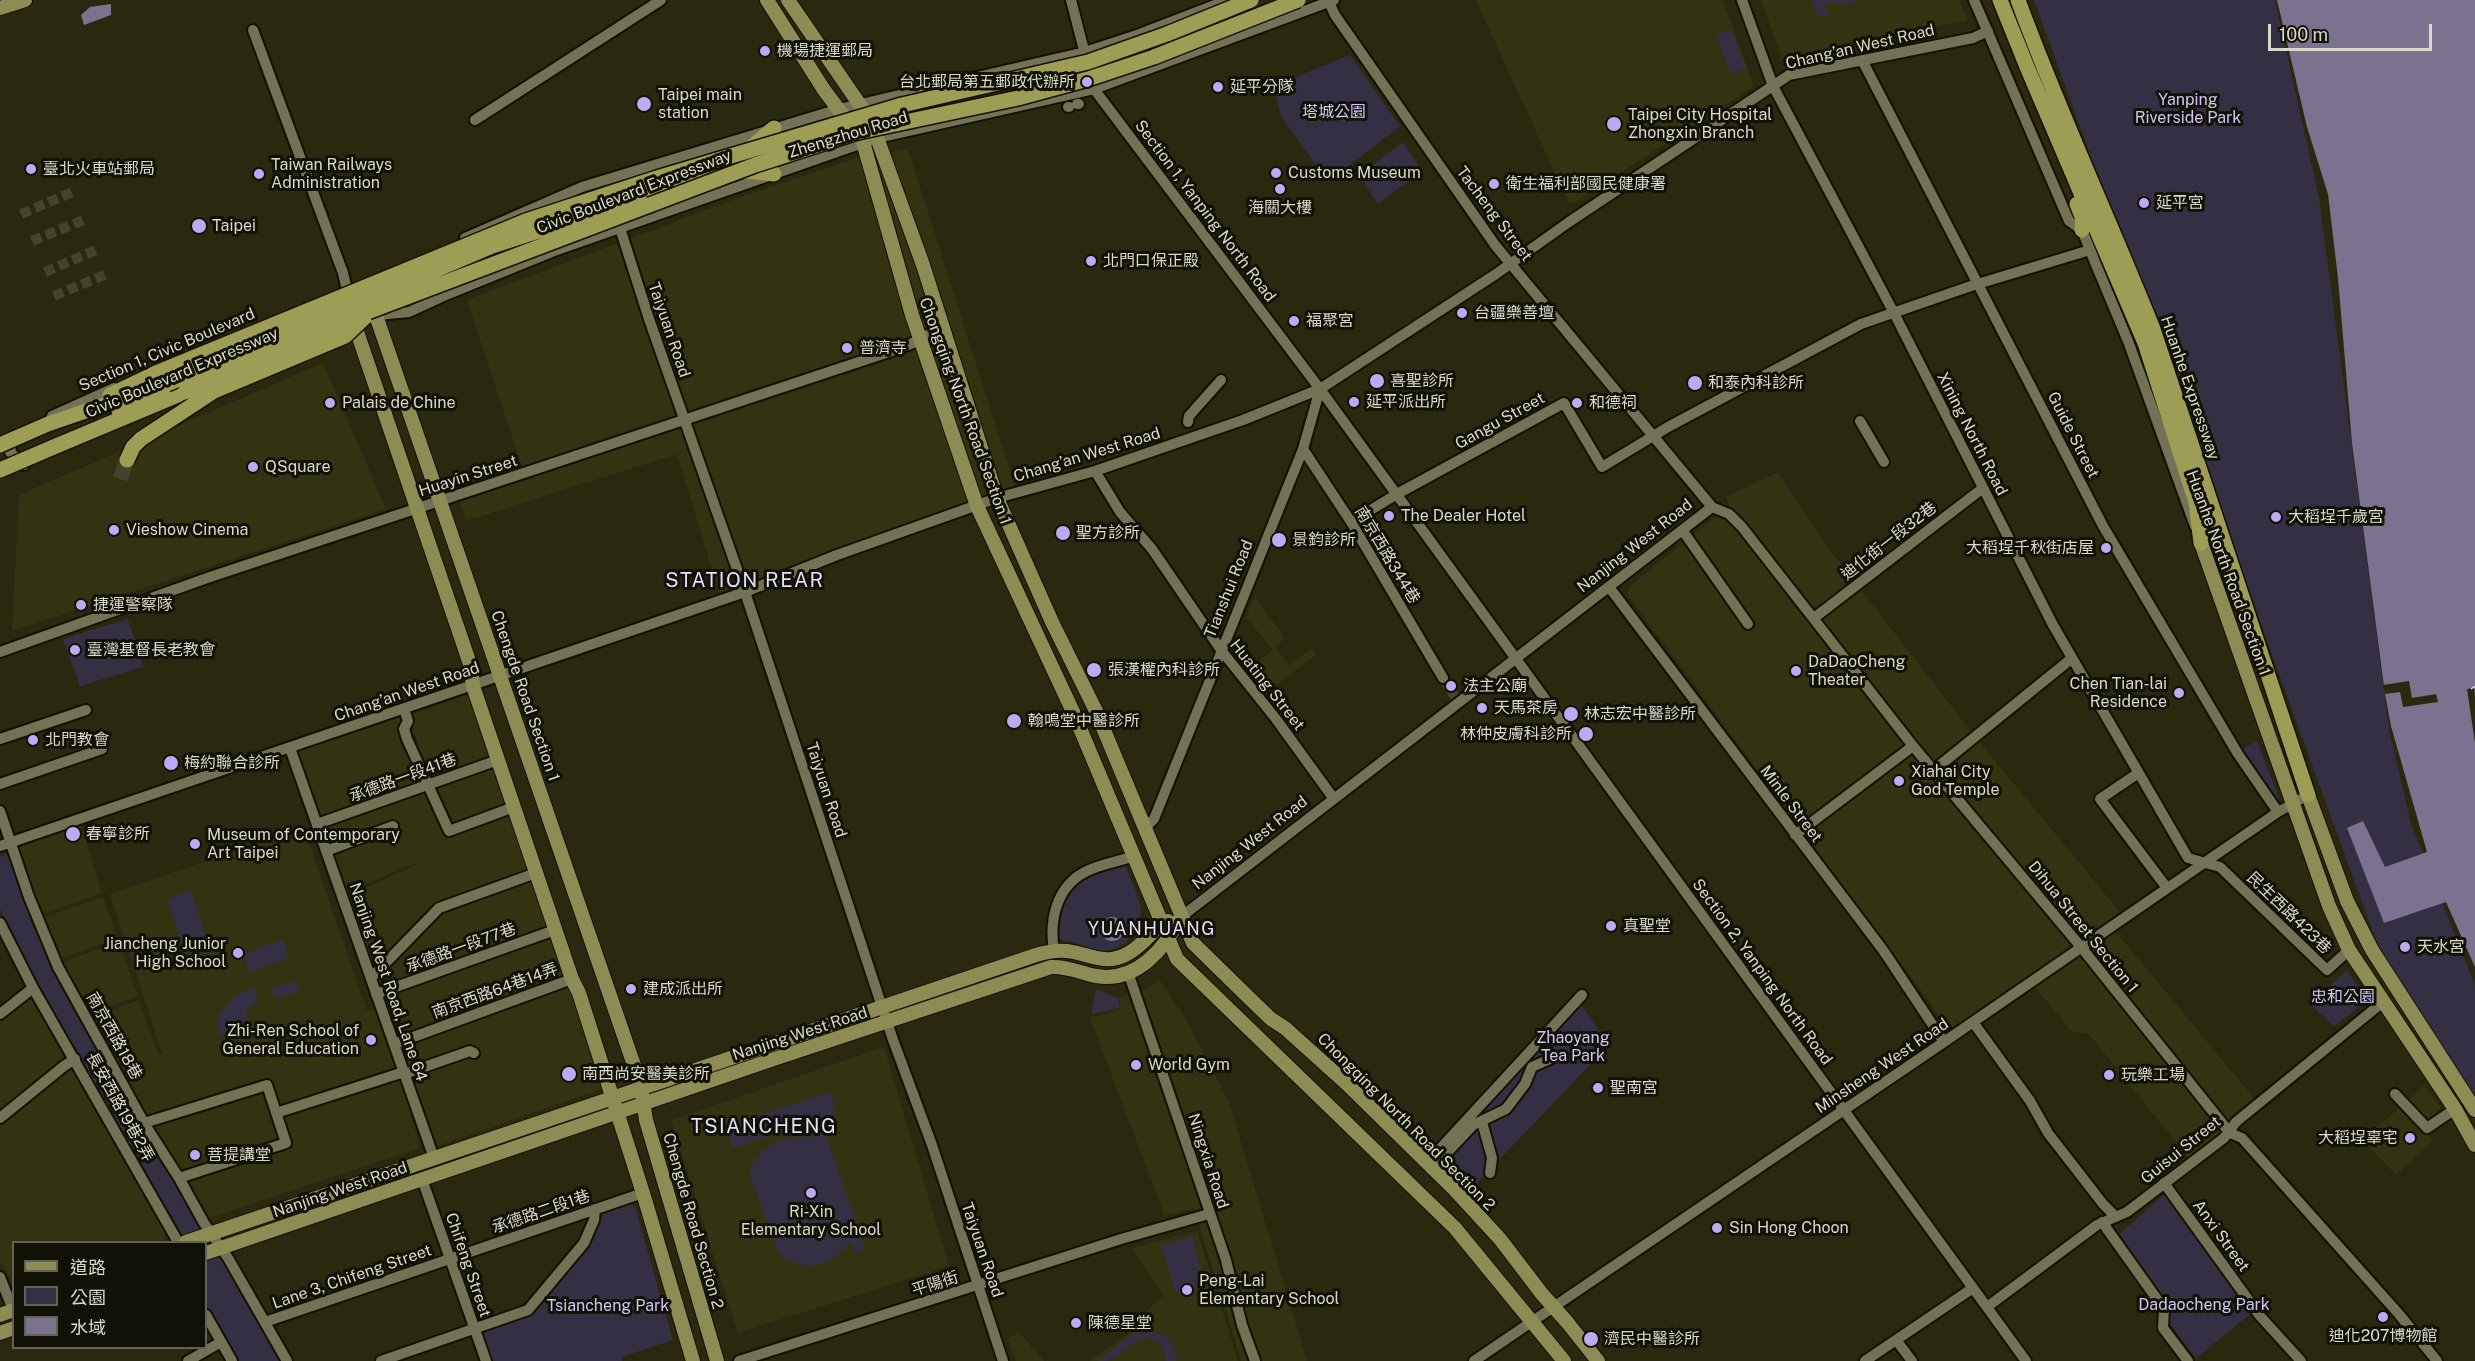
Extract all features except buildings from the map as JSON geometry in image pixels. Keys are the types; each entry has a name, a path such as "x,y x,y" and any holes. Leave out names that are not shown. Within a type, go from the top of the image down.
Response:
{"highway":[{"name":"Civic Boulevard Expressway","path":"0,446 156,373 526,221 657,178 902,105 1088,62 1167,34 1251,0"},
{"name":"Civic Boulevard Expressway","path":"0,470 374,313 755,165 858,132 1018,98 1088,79 1154,57 1298,0"},
{"path":"1992,0 1999,25 2083,219 2082,230"},
{"name":"Huanhe Expressway","path":"2000,0 2145,343 2196,502 2201,543"},
{"name":"Huanhe Expressway","path":"2018,0 2058,106 2117,239 2153,329 2308,795"},
{"path":"48,424 167,384 492,246 871,121"},
{"path":"726,169 774,129"},
{"path":"726,169 774,174"},
{"path":"127,460 133,447 141,439 214,391 345,336 374,313"},
{"path":"56,446 167,384"}],"main road":[{"path":"0,8 24,0"},
{"name":"Chongqing North Road Section 1","path":"767,0 824,90 853,127 870,140 943,325 997,498 1052,622 1096,711 1181,917"},
{"name":"Chongqing North Road Section 1","path":"788,0 871,121 870,140 920,340 977,506 1074,714 1169,940"},
{"name":"Chengde Road Section 1","path":"363,283 501,676 641,1088"},
{"path":"347,290 353,326 471,667 473,686 619,1113 693,1361"},
{"name":"Huanhe North Road Section 1","path":"2201,543 2329,906 2349,950 2455,1109 2475,1145"},
{"path":"2308,795 2347,901 2372,950 2475,1110"},
{"name":"Nanjing West Road","path":"189,1241 883,1008 1036,954 1054,950 1072,951 1106,960 1116,959 1139,946 1162,923 1181,917"},
{"name":"Nanjing West Road","path":"207,1253 1051,967 1073,969 1099,976 1128,972 1151,958 1169,940 1181,917"},
{"name":"Chongqing North Road Section 2","path":"1181,917 1193,943 1212,963 1271,1019 1285,1028 1337,1076 1454,1189 1500,1239 1598,1361"},
{"path":"1169,940 1177,959 1455,1228 1564,1361"},
{"name":"Chengde Road Section 2","path":"641,1088 642,1104 717,1361"}],"street":[{"path":"475,120 661,0"},
{"name":"Section 1, Yanping North Road","path":"1071,0 1094,89 1320,389 1515,658"},
{"name":"Zhengzhou Road","path":"347,290 582,187 859,103 1085,52 1228,0"},
{"name":"Xining North Road","path":"1742,0 1773,86 1894,313 2071,659 2188,858 2204,862"},
{"name":"Huanhe North Road Section 1","path":"1974,0 2069,221 2082,230 2128,341 2201,543"},
{"name":"Zhengzhou Road","path":"374,313 409,312 491,276 870,140 1094,89 1330,1"},
{"name":"Tacheng Street","path":"1330,1 1335,15 1392,99 1496,245 1652,436"},
{"path":"1255,24 1259,35 1302,20"},
{"path":"253,30 337,255 347,290"},
{"name":"Chang’an West Road","path":"5,844 745,592 837,555 997,498 1095,471 1243,420 1320,389 1789,75 1973,38 1988,31"},
{"name":"Guide Street","path":"1862,60 2121,557 2238,754 2278,812"},
{"path":"1075,105 1079,89"},
{"name":"Taiyuan Road","path":"620,228 684,421 745,592 887,1022 932,1145 1003,1361"},
{"path":"1652,436 1861,324 2090,250"},
{"name":"Section 1, Civic Boulevard","path":"0,440 156,370 347,290"},
{"path":"0,478 353,326 374,313"},
{"name":"Huayin Street","path":"0,652 210,577 882,355 920,340 943,325"},
{"path":"1188,422 1189,416 1221,380"},
{"name":"Tianshui Road","path":"1144,829 1154,819 1303,449 1320,389"},
{"name":"Gangu Street","path":"1397,494 1564,403 1602,467 1652,436"},
{"path":"1860,421 1884,462"},
{"path":"16,433 9,445 10,452 20,463 27,466"},
{"name":"Nanjing West Road","path":"1181,917 1334,799 1457,699 1515,658 1712,507 1652,436"},
{"name":"南京西路344巷","path":"1303,449 1350,522 1443,678"},
{"name":"Huating Street","path":"1095,471 1120,512 1152,549 1221,650 1276,719 1334,799"},
{"name":"迪化街一段32巷","path":"1814,618 1983,488"},
{"path":"1350,522 1397,494"},
{"name":"Dihua Street Section 1","path":"1712,507 1729,514 1742,527 1863,684 2081,947 2230,1133 2242,1138 2398,1312 2438,1361"},
{"path":"1683,531 1748,624"},
{"name":"Minle Street","path":"1609,587 1883,950 1944,1042"},
{"name":"Section 2, Yanping North Road","path":"1515,658 2026,1361"},
{"path":"1934,770 2071,659"},
{"path":"404,709 408,721 404,729 407,739 449,831 514,807"},
{"path":"0,739 86,710"},
{"path":"1795,835 1913,746"},
{"name":"Nanjing West Road, Lane 64","path":"290,748 434,1158"},
{"path":"0,784 102,749"},
{"name":"承德路一段41巷","path":"317,824 498,760"},
{"path":"2137,774 2100,799 2166,888"},
{"name":"Minsheng West Road","path":"1474,1361 1944,1042 2204,862 2293,802 2308,795"},
{"name":"南京西路18巷","path":"0,811 5,844 58,967 144,1123 287,1361"},
{"path":"326,851 393,826"},
{"path":"1054,950 1052,937 1056,907 1068,885 1086,872 1134,856"},
{"name":"民生西路423巷","path":"2204,862 2220,867 2327,970 2349,950"},
{"path":"371,978 439,908 536,873"},
{"name":"長安西路19巷2弄","path":"0,923 3,938 75,1059 177,1241"},
{"name":"承德路一段77巷","path":"376,994 555,930"},
{"name":"Ningxia Road","path":"1128,972 1226,1260 1242,1325 1255,1361"},
{"name":"南京西路64巷14弄","path":"394,1044 572,979"},
{"path":"0,1014 33,988"},
{"path":"1427,1162 1582,995"},
{"name":"Guisui Street","path":"1987,1307 2102,1222 2127,1212 2230,1133 2236,1122 2384,1002"},
{"path":"1973,1022 2030,1101 2048,1133 2103,1204 2116,1217"},
{"path":"276,1113 470,1052 474,1053"},
{"path":"0,1118 75,1059"},
{"path":"1441,1159 1473,1125 1506,1109 1524,1084 1532,1067 1550,1059"},
{"path":"144,1123 267,1085 286,1143 179,1178"},
{"path":"2395,1094 2427,1128 2455,1109"},
{"path":"1482,1122 1492,1158 1490,1173"},
{"name":"Chifeng Street","path":"422,1179 474,1329 482,1360"},
{"name":"Anxi Street","path":"2164,1183 2260,1316 2301,1361"},
{"name":"承德路二段1巷","path":"449,1259 643,1193"},
{"path":"381,1361 528,1310 584,1243 594,1220 595,1209"},
{"name":"平陽街","path":"739,1361 1121,1239 1209,1214"},
{"path":"2102,1222 2163,1309 2163,1328 2188,1361"},
{"name":"Lane 3, Chifeng Street","path":"265,1322 449,1259"},
{"path":"0,1277 9,1312"},
{"path":"1865,1361 1973,1288"},
{"path":"207,1317 232,1361"},
{"path":"1896,1340 1912,1361"},
{"path":"188,1361 221,1342"}],"shaded area":[{"name":"Taipei City Hospital Zhongxin Branch","path":"1476,0 1723,0 1753,84 1751,88 1574,203 1568,202"},
{"path":"1761,0 1959,0 1968,20 1782,58"},
{"path":"908,149 1015,487 720,595 677,454 466,521 459,498 525,476 467,300 738,198 857,158"},
{"path":"323,363 386,509 12,631 19,495"},
{"path":"1778,472 1827,546 1980,743 2120,912 2107,921 2257,1102 2189,1158 2088,1033 2072,1032 2027,977 1949,1032 1928,1000 1627,594 1630,586 1729,506 1726,497"},
{"path":"1254,597 1281,632 1284,639 1275,647 1289,665 1312,648 1316,655 1264,694 1246,671 1273,650 1246,617"},
{"path":"474,691 497,759 430,781 409,716"},
{"path":"405,715 399,728 405,750 412,767 425,782 319,823 295,752"},
{"path":"499,764 535,870 446,903 368,971 343,899 415,865 407,866 343,894 320,827 427,787 444,830 453,838 432,785"},
{"path":"81,825 102,893 39,915 17,847"},
{"name":"Jiancheng Junior High School","path":"304,828 367,1011 379,1007 402,1073 283,1107 270,1083 144,1117 92,1018 139,1000 158,1054 162,1053 110,894"},
{"path":"537,875 555,927 377,992 372,975 449,906"},
{"path":"103,897 138,996 89,1014 61,963 112,944 113,940 59,959 40,919"},
{"path":"556,931 610,1086 429,1149 379,996"},
{"path":"1159,979 1186,1019 1229,1102 1307,1361 1241,1361 1194,1208 1165,1216 1090,1018 1121,1009 1119,997 1150,988"},
{"path":"30,992 71,1061 0,1115 0,1017"},
{"name":"Ri-Xin Elementary School","path":"884,1047 949,1266 738,1333 671,1120"},
{"path":"74,1065 171,1237 160,1241 12,1241 12,1280 0,1261 0,1121"},
{"path":"400,1076 420,1148 206,1219 183,1180 282,1148 281,1115"},
{"path":"2424,1085 2441,1108 2426,1122 2407,1102"},
{"path":"265,1088 282,1141 181,1175 149,1125"},
{"path":"2402,1106 2433,1141 2396,1175 2362,1139"},
{"name":"Peng-Lai Elementary School","path":"1197,1231 1238,1361 1090,1361 1144,1323 1141,1316 1163,1296 1132,1248"},
{"path":"1019,1332 1044,1361 1016,1361 1008,1339"}],"green space":[{"path":"1811,0 1859,0 1847,4 1824,3 1828,16 1819,18"},
{"name":"Yanping Riverside Park","path":"2034,0 2275,0 2319,198 2389,729 2411,824 2475,985 2475,1107 2386,968"},
{"path":"1731,30 1746,67 1731,73 1716,36"},
{"name":"塔城公園","path":"1350,55 1400,126 1328,182 1281,116 1274,86"},
{"path":"1403,142 1422,171 1378,204 1359,175"},
{"path":"128,619 143,667 80,686 63,639"},
{"path":"2257,741 2279,798 2273,801 2241,750"},
{"path":"10,854 31,921 140,1123 199,1226 199,1231 184,1236 178,1233 120,1134 13,938 0,909 0,857"},
{"path":"1125,865 1137,895 1141,914 1136,931 1130,938 1124,944 1108,951 1099,951 1075,942 1058,940 1060,912 1067,894 1073,887 1093,874"},
{"path":"191,891 206,936 182,944 167,899"},
{"path":"283,939 288,958 249,973 244,954"},
{"name":"忠和公園","path":"2347,970 2367,1001 2334,1026 2310,1004"},
{"path":"296,981 299,992 275,999 272,988"},
{"path":"254,988 258,1000 246,1011 248,1027 219,1035 217,1019 224,1009 237,996"},
{"path":"1096,989 1118,998 1120,1008 1091,1014"},
{"name":"Zhaoyang Tea Park","path":"1582,1006 1609,1045 1472,1188 1437,1157 1573,1012"},
{"path":"830,1092 837,1114 733,1148 726,1126"},
{"path":"822,1122 865,1249 855,1254 850,1241 835,1257 826,1262 816,1265 796,1264 778,1252 749,1172 767,1147 793,1137 814,1138 810,1126"},
{"name":"Dadaocheng Park","path":"2165,1194 2253,1312 2196,1358 2167,1320 2117,1236"},
{"name":"Tsiancheng Park","path":"629,1204 635,1207 673,1340 621,1357 622,1361 490,1361 482,1336 484,1332 534,1314 590,1244 604,1212"},
{"path":"1192,1236 1205,1284 1176,1294 1161,1245"},
{"path":"223,1255 284,1361 235,1361 207,1311 207,1261"},
{"path":"1145,1329 1167,1337 1175,1351 1176,1361 1166,1361 1160,1344 1149,1338 1137,1341 1112,1359 1098,1361 1136,1331"}],"water":[{"path":"2277,0 2475,0 2475,967 2446,902 2384,923 2347,828 2363,821 2385,867 2427,852 2391,726 2385,694 2352,443 2338,278 2328,194 2307,127"},
{"path":"111,4 111,15 84,25 81,15 90,7"},
{"path":"1112,917 1117,918 1123,924 1123,934 1117,940 1112,941 1107,940 1101,934 1100,929 1101,924 1107,918"}],"pier":[{"path":"2409,681 2412,698 2436,694 2438,702 2403,707 2400,692 2385,694 2383,685"},
{"path":"2474,688 2475,697 2475,743 2467,689"}],"ferry route":[{"path":"2471,689 2475,686"}],"tunnel":[{"path":"21,214 75,191"},
{"path":"32,241 86,219"},
{"path":"45,272 98,249"},
{"path":"54,296 107,274"},
{"path":"120,479 127,460"},
{"path":"1443,678 1455,697"}],"place":[{"name":"機場捷運郵局","path":"765,51"},
{"name":"台北郵局第五郵政代辦所","path":"1087,82"},
{"name":"延平分隊","path":"1218,87"},
{"name":"Taipei main station","path":"644,104"},
{"name":"Taipei City Hospital Zhongxin Branch","path":"1614,124"},
{"name":"臺北火車站郵局","path":"31,169"},
{"name":"Customs Museum","path":"1276,173"},
{"name":"Taiwan Railways Administration","path":"259,174"},
{"name":"衛生福利部國民健康署","path":"1494,184"},
{"name":"海關大樓","path":"1280,189"},
{"name":"延平宮","path":"2144,203"},
{"name":"Taipei","path":"199,226"},
{"name":"北門口保正殿","path":"1091,261"},
{"name":"台疆樂善壇","path":"1462,313"},
{"name":"福聚宮","path":"1294,321"},
{"name":"普濟寺","path":"847,348"},
{"name":"喜聖診所","path":"1377,381"},
{"name":"和泰內科診所","path":"1695,383"},
{"name":"延平派出所","path":"1354,402"},
{"name":"Palais de Chine","path":"330,403"},
{"name":"和德祠","path":"1577,403"},
{"name":"QSquare","path":"253,467"},
{"name":"The Dealer Hotel","path":"1389,516"},
{"name":"大稻埕千歲宮","path":"2276,517"},
{"name":"Vieshow Cinema","path":"114,530"},
{"name":"聖方診所","path":"1063,533"},
{"name":"景鈞診所","path":"1279,540"},
{"name":"大稻埕千秋街店屋","path":"2106,548"},
{"name":"捷運警察隊","path":"81,605"},
{"name":"臺灣基督長老教會","path":"75,650"},
{"name":"張漢權內科診所","path":"1094,670"},
{"name":"DaDaoCheng Theater","path":"1796,671"},
{"name":"法主公廟","path":"1451,686"},
{"name":"Chen Tian-lai Residence","path":"2179,693"},
{"name":"天馬茶房","path":"1482,708"},
{"name":"林志宏中醫診所","path":"1571,714"},
{"name":"翰鳴堂中醫診所","path":"1014,721"},
{"name":"林仲皮膚科診所","path":"1586,734"},
{"name":"北門教會","path":"33,740"},
{"name":"梅約聯合診所","path":"171,763"},
{"name":"Xiahai City God Temple","path":"1899,781"},
{"name":"春寧診所","path":"73,834"},
{"name":"Museum of Contemporary Art Taipei","path":"195,844"},
{"name":"真聖堂","path":"1611,926"},
{"name":"天水宮","path":"2405,947"},
{"name":"Jiancheng Junior High School","path":"238,953"},
{"name":"建成派出所","path":"631,989"},
{"name":"Zhi-Ren School of General Education","path":"371,1040"},
{"name":"World Gym","path":"1136,1065"},
{"name":"南西尚安醫美診所","path":"569,1074"},
{"name":"玩樂工場","path":"2109,1075"},
{"name":"聖南宮","path":"1598,1088"},
{"name":"大稻埕辜宅","path":"2410,1138"},
{"name":"菩提講堂","path":"195,1155"},
{"name":"Ri-Xin Elementary School","path":"811,1193"},
{"name":"Sin Hong Choon","path":"1717,1228"},
{"name":"Peng-Lai Elementary School","path":"1187,1290"},
{"name":"迪化207博物館","path":"2383,1317"},
{"name":"陳德星堂","path":"1076,1323"},
{"name":"濟民中醫診所","path":"1591,1339"}],"district":[{"name":"STATION REAR","path":"745,581"},
{"name":"YUANHUANG","path":"1152,929"},
{"name":"TSIANCHENG","path":"764,1127"}]}
